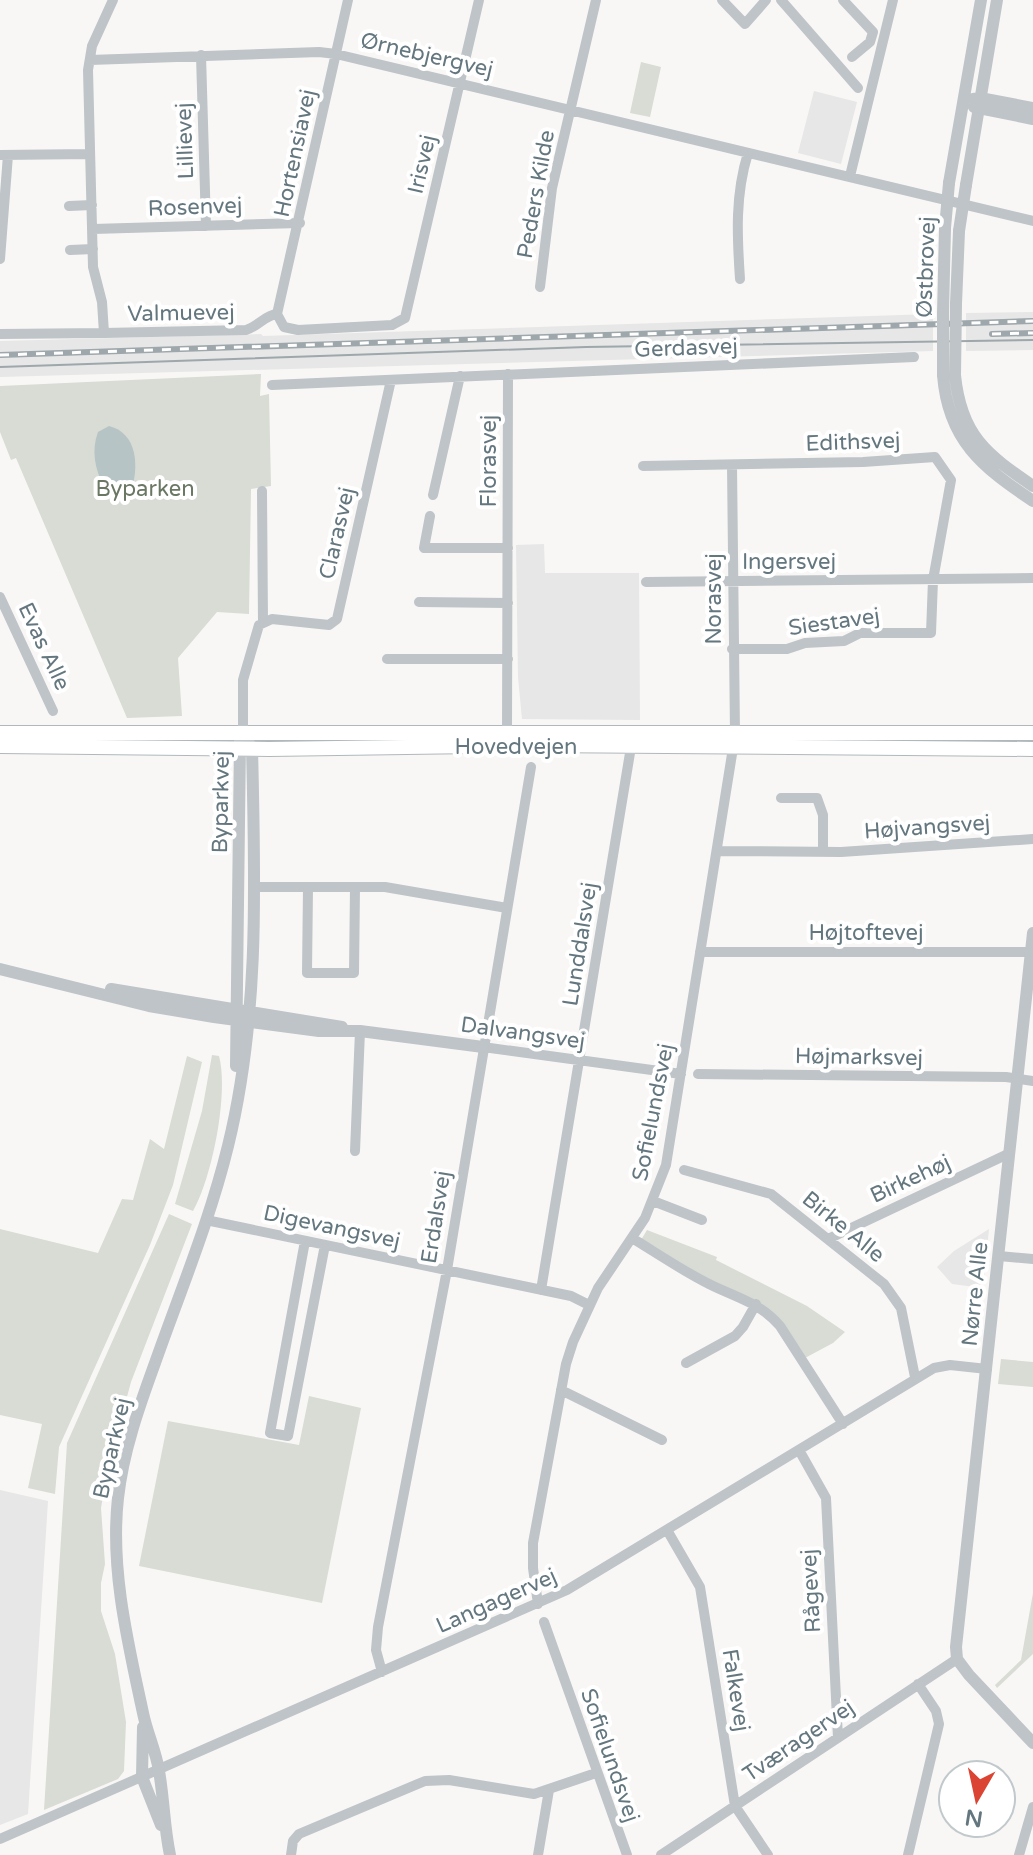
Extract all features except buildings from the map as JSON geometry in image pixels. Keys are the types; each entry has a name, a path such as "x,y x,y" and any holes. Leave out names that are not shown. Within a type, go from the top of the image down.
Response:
{"main road":[{"name":"Hovedvejen","path":"0,733 507,734 1033,749"},
{"name":"Hovedvejen","path":"0,746 638,747 686,742 1033,733"}],"street":[{"path":"104,333 93,249 88,70 92,46 113,0"},
{"name":"Hortensiavej","path":"277,314 348,0"},
{"name":"Irisvej","path":"277,314 280,322 290,329 389,326 402,321 406,315 479,0"},
{"name":"Peders Kilde","path":"540,287 552,188 596,0"},
{"path":"722,0 745,24 766,0"},
{"path":"781,0 858,88"},
{"path":"843,0 873,32 870,42 852,57"},
{"path":"850,176 893,0"},
{"name":"Østbrovej","path":"981,0 949,183 945,228 952,423 985,465 1033,501"},
{"name":"Østbrovej","path":"949,304 997,0"},
{"name":"Ørnebjergvej","path":"90,60 319,52 336,54 1033,221"},
{"name":"Lillievej","path":"201,55 206,226"},
{"path":"964,101 1033,119"},
{"path":"979,104 1033,108"},
{"path":"740,279 735,225 741,173 748,153"},
{"path":"0,259 4,155 90,154"},
{"path":"69,206 92,205"},
{"name":"Rosenvej","path":"93,229 300,223"},
{"path":"70,250 93,249"},
{"name":"Valmuevej","path":"0,334 246,330 258,325 268,315 277,314"},
{"name":"Gerdasvej","path":"272,385 914,357"},
{"name":"Florasvej","path":"507,734 508,374"},
{"name":"Østbrovej","path":"949,375 973,435 1001,464 1033,486"},
{"path":"433,495 460,376"},
{"name":"Clarasvej","path":"263,622 272,619 329,625 337,619 391,380"},
{"name":"Edithsvej","path":"643,466 863,462 935,457 951,480 933,580"},
{"name":"Norasvej","path":"732,465 734,741"},
{"path":"243,732 243,680 257,629 263,622 262,491"},
{"path":"430,516 424,548 508,548"},
{"path":"933,580 1033,578"},
{"name":"Ingersvej","path":"646,582 933,580"},
{"name":"Siestavej","path":"732,649 787,649 805,643 844,641 860,633 931,633 933,580"},
{"name":"Evas Alle","path":"0,597 53,711"},
{"path":"419,602 508,603"},
{"path":"387,659 508,659"},
{"name":"Byparkvej","path":"169,1849 159,1769 143,1716 119,1581 118,1496 141,1401 206,1220 228,1147 236,1105 254,887 243,732"},
{"name":"Sofielundsvej","path":"538,1604 533,1543 569,1353 589,1305 653,1201 666,1165 734,741"},
{"name":"Lunddalsvej","path":"541,1290 638,747"},
{"name":"Byparkvej","path":"242,1015 245,748"},
{"name":"Erdalsvej","path":"382,1672 376,1650 378,1627 447,1270 531,767"},
{"path":"781,798 817,798 823,815 823,852"},
{"name":"Højvangsvej","path":"718,851 823,852 1033,839"},
{"path":"254,887 407,889 507,908"},
{"path":"308,887 307,973 354,973 355,887"},
{"name":"Nørre Alle","path":"957,1659 957,1633 1033,933"},
{"name":"Højtoftevej","path":"700,952 1031,952"},
{"name":"Dalvangsvej","path":"0,969 149,1006 325,1022 360,1031 681,1074"},
{"path":"355,1151 360,1031"},
{"name":"Højmarksvej","path":"698,1074 1006,1077 1033,1081"},
{"name":"Birkehøj","path":"828,1239 1010,1153"},
{"name":"Birke Alle","path":"684,1170 771,1194 884,1284 901,1308 915,1377"},
{"path":"653,1201 702,1220"},
{"name":"Digevangsvej","path":"206,1220 575,1297 589,1305"},
{"path":"632,1238 710,1285 756,1304 780,1326 843,1424"},
{"path":"305,1241 270,1433 288,1436 325,1245"},
{"path":"999,1256 1033,1259"},
{"path":"686,1363 735,1336 756,1304"},
{"name":"Langagervej","path":"0,1839 538,1604 590,1578 915,1377 950,1365 987,1369"},
{"path":"561,1390 662,1440"},
{"name":"Rågevej","path":"799,1450 826,1498 838,1738"},
{"name":"Falkevej","path":"667,1530 700,1587 735,1806 768,1855"},
{"name":"Sofielundsvej","path":"544,1622 627,1855"},
{"path":"957,1659 1033,1743"},
{"name":"Tværagervej","path":"661,1855 957,1659"},
{"path":"908,1855 939,1724 936,1711 918,1684"},
{"name":"Byparkvej","path":"143,1716 142,1777 169,1849"},
{"path":"291,1855 293,1841 299,1834 425,1781 449,1780 526,1794 549,1790 596,1773"},
{"path":"538,1855 549,1790"},
{"path":"1019,1855 1033,1807"}],"shaded area":[{"path":"814,91 857,102 841,164 798,153"},
{"path":"1033,312 1033,350 966,351 966,313"},
{"path":"933,314 933,351 0,377 0,341 263,336"},
{"path":"109,426 126,436 134,452 134,482 131,491 124,494 104,487 96,467 94,453 98,432"},
{"path":"544,544 545,573 639,573 640,720 522,719 518,677 516,545"},
{"path":"989,1229 983,1288 952,1284 937,1267 954,1251"},
{"path":"0,1490 48,1501 28,1814 0,1825"}],"green space":[{"path":"641,62 661,67 650,117 630,113"},
{"name":"Byparken","path":"261,374 260,396 269,394 271,486 251,489 249,614 217,612 178,658 182,716 127,718 16,458 11,460 0,432 0,386"},
{"path":"212,1055 219,1056 222,1072 220,1113 212,1157 193,1211 175,1204 202,1111"},
{"path":"187,1056 202,1062 173,1185 150,1245 59,1447 55,1494 28,1488 42,1424 0,1415 0,1229 98,1253 122,1199 133,1200 150,1139 164,1149"},
{"path":"169,1214 192,1224 131,1382 108,1467 101,1508 105,1564 101,1611 115,1654 126,1722 124,1771 118,1779 44,1810 67,1443"},
{"path":"647,1230 717,1257 716,1260 807,1306 845,1332 833,1343 805,1358 782,1323 641,1240"},
{"path":"1001,1359 1033,1362 1033,1387 998,1384"},
{"path":"309,1396 361,1408 322,1603 139,1566 168,1421 299,1445"},
{"path":"1033,1593 1033,1654 997,1688 995,1685 1021,1660"}],"tram line":[{"path":"0,367 586,347 1033,340"}],"railway":[{"path":"0,355 1033,321"},
{"path":"992,334 1033,333"}]}
